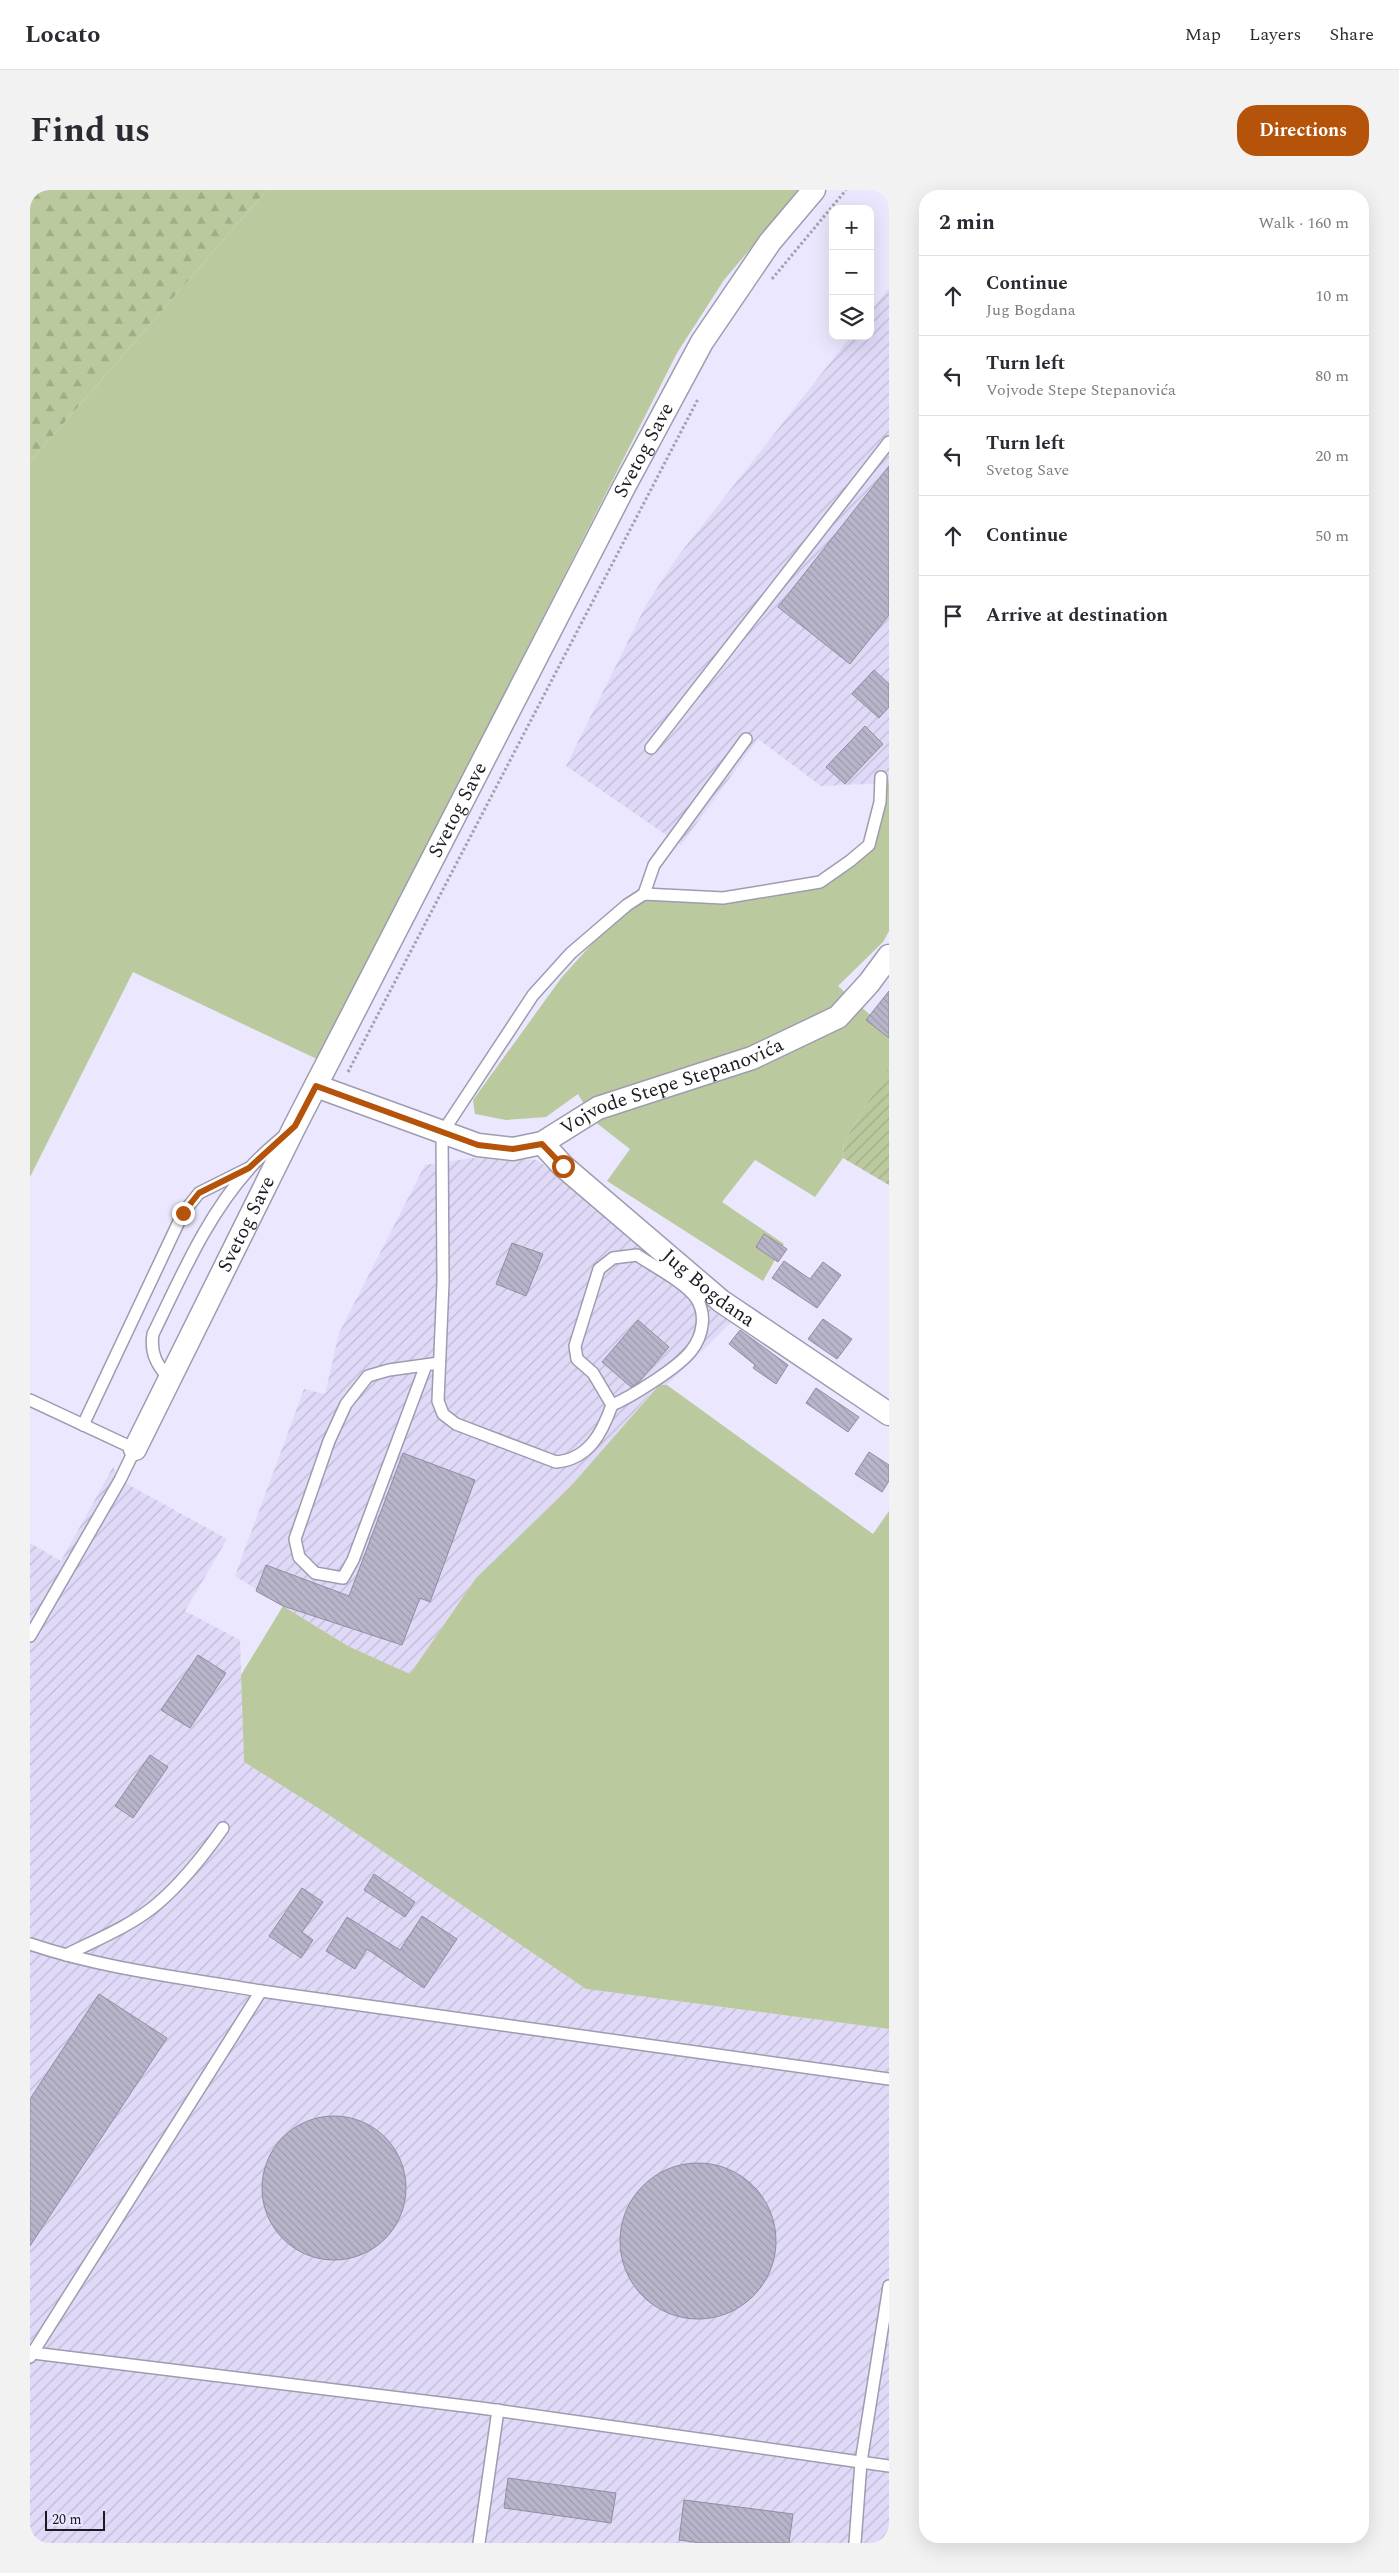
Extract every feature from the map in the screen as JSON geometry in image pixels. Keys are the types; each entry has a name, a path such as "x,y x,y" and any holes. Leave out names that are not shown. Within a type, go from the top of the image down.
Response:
{"street":[{"name":"Svetog Save","path":"135,1449 295,1126 325,1089 624,487 702,342 770,242 814,190"},
{"name":"Vojvode Stepe Stepanovića","path":"325,1089 478,1145 513,1149 542,1144 598,1108 752,1058 838,1017 869,983 889,956"},
{"name":"Jug Bogdana","path":"542,1144 563,1166 721,1301 889,1414"}],"lane":[{"path":"651,748 889,442"},
{"path":"644,894 654,865 746,739"},
{"path":"612,1405 593,1373 577,1360 575,1346 599,1269 613,1258 636,1255 696,1297 702,1314 702,1332 690,1352 632,1397 612,1405 595,1442 570,1461 556,1462 456,1424 444,1414 438,1401 443,1282 442,1133 532,995 571,953 627,905 644,894 723,898 820,882 869,845 880,802 881,777"},
{"path":"170,1380 157,1364 151,1348 153,1334 206,1228 249,1168 295,1126"},
{"path":"83,1425 183,1213 199,1193 249,1168"},
{"path":"426,1365 353,1560 343,1578 315,1573 299,1557 296,1540 329,1441 346,1404 368,1376 390,1370 439,1363"},
{"path":"30,1400 135,1449 120,1480 30,1636"},
{"path":"66,1955 114,1931 156,1905 204,1855 224,1828"},
{"path":"30,1944 66,1955 141,1972 261,1991 889,2078"},
{"path":"261,1991 32,2355 498,2410 889,2466"},
{"path":"855,2543 861,2462 889,2286"},
{"path":"479,2543 498,2410"}],"path":[{"path":"769,284 846,190"},
{"path":"325,1089 355,1061 700,394"}],"shaded area":[{"path":"889,288 889,783 821,786 758,739 681,845 566,766 647,603 679,555 848,340 874,340 874,307"},
{"path":"472,1158 537,1160 653,1244 749,1305 667,1385 658,1385 570,1487 476,1578 410,1674 348,1646 235,1576 304,1389 325,1394 339,1333 425,1165"},
{"path":"113,1467 120,1480 227,1539 185,1611 240,1640 244,1762 326,1813 586,1989 889,2029 889,2543 30,2543 30,1543 61,1561"}],"green space":[{"path":"30,190 267,190 30,462"},
{"path":"267,190 800,190 724,280 677,353 319,1060 133,972 30,1177 30,462"},
{"path":"889,783 889,931 883,942 838,986 889,1032 889,1068 844,1142 843,1158 815,1197 755,1160 722,1202 784,1244 763,1281 607,1181 630,1149 594,1121 578,1094 546,1117 506,1120 475,1114 473,1100 562,977 627,905 644,894 723,898 820,882 869,845 881,784"},
{"path":"888,1069 889,1185 843,1158 844,1142"},
{"path":"659,1385 667,1385 873,1534 889,1511 889,2029 586,1989 326,1813 244,1762 241,1675 283,1606 348,1646 410,1674 476,1578 570,1487"}],"building":[{"path":"889,466 889,615 850,664 778,607"},
{"path":"874,670 889,684 889,707 879,718 852,694"},
{"path":"865,726 883,744 845,784 826,767"},
{"path":"889,991 889,1038 866,1020"},
{"path":"764,1234 787,1249 778,1262 756,1247"},
{"path":"512,1243 543,1254 526,1296 496,1284"},
{"path":"784,1261 810,1279 823,1262 841,1275 817,1308 772,1278"},
{"path":"823,1319 852,1339 837,1359 808,1339"},
{"path":"638,1320 669,1347 639,1382 631,1387 602,1362"},
{"path":"740,1330 788,1365 776,1384 753,1368 755,1365 729,1344"},
{"path":"816,1388 859,1417 848,1432 806,1403"},
{"path":"869,1452 889,1465 889,1481 882,1492 855,1474"},
{"path":"403,1453 475,1480 430,1602 420,1598 402,1645 283,1606 256,1591 266,1565 349,1596"},
{"path":"198,1655 226,1673 190,1728 161,1710"},
{"path":"150,1755 168,1767 133,1818 115,1806"},
{"path":"374,1874 415,1902 405,1917 364,1890"},
{"path":"302,1888 323,1902 302,1932 313,1940 301,1958 269,1936"},
{"path":"422,1916 457,1939 424,1988 367,1949 355,1969 326,1951 347,1917 400,1950"},
{"path":"99,1994 167,2038 30,2246 30,2099"},
{"path":"334,2116 362,2121 385,2137 401,2160 406,2188 401,2216 385,2239 362,2255 334,2260 306,2255 283,2239 267,2216 262,2188 267,2160 283,2137 306,2121"},
{"path":"698,2163 728,2169 741,2176 753,2186 763,2198 770,2211 776,2241 770,2271 763,2284 753,2296 741,2306 728,2313 698,2319 668,2313 655,2306 643,2296 633,2284 626,2271 620,2241 626,2211 633,2198 643,2186 655,2176 668,2169"},
{"path":"508,2478 616,2493 611,2523 504,2508"},
{"path":"684,2500 793,2514 789,2543 701,2543 679,2540"}],"route":[{"path":"183,1213 199,1193 249,1168 295,1126 316,1086 478,1145 513,1149 542,1144 563,1166"}]}
